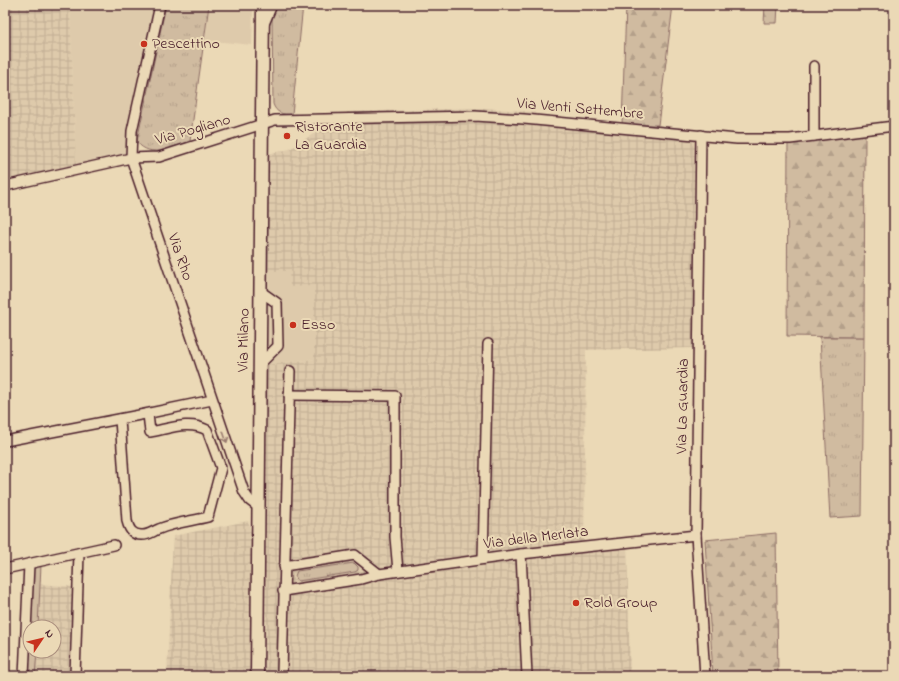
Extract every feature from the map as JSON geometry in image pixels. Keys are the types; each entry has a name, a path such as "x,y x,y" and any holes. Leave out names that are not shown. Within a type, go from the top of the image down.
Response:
{"main road":[{"name":"Via Milano","path":"257,676 263,5"}],"street":[{"name":"Via Rho","path":"160,5 132,131 131,158 244,492 250,501 258,507"},
{"path":"264,25 272,5"},
{"path":"814,66 814,136"},
{"name":"Via Venti Settembre","path":"262,124 275,120 475,116 524,119 737,139 790,139 894,126"},
{"name":"Via Pogliano","path":"5,186 131,158 159,157 262,124"},
{"name":"Via La Guardia","path":"701,136 696,534 705,676"},
{"path":"260,292 277,303 278,346 260,364"},
{"path":"483,559 488,344"},
{"path":"282,673 290,372"},
{"path":"289,395 395,396 395,537 398,571"},
{"path":"5,441 148,414 212,400"},
{"path":"120,419 127,521 129,530 141,535 150,534 158,529 208,517 221,468 206,430 201,427 191,425 150,432 148,414"},
{"name":"Via della Merlata","path":"283,591 361,580 379,574 483,559 696,534"},
{"path":"5,569 114,545"},
{"path":"75,676 79,553"},
{"path":"521,554 527,676"},
{"path":"284,566 355,555 379,574"},
{"path":"24,676 29,564"}],"shaded area":[{"path":"5,5 70,5 76,167 5,181"},
{"path":"70,5 166,5 134,156 76,167"},
{"path":"209,5 253,5 252,45 204,40"},
{"path":"483,108 536,112 536,116 622,125 658,125 698,130 696,348 586,350 584,548 627,544 630,676 262,676 264,365 314,359 314,286 290,287 289,271 265,271 267,154 290,149 347,112"},
{"path":"289,270 314,286 314,359 264,365 265,271"},
{"path":"248,521 252,533 253,676 167,676 173,536"},
{"path":"40,584 75,587 72,676 35,676 36,659 62,659 62,619 38,619"}],"green space":[{"path":"166,5 209,5 190,141 170,149 155,151 142,147 137,142"},
{"path":"276,5 303,5 292,114 280,113 276,110 273,104 272,17"},
{"path":"626,5 673,5 658,125 622,125"},
{"path":"765,5 778,5 777,23 764,23"},
{"path":"865,132 864,337 787,336 788,142"},
{"path":"820,337 864,337 862,516 830,518"},
{"path":"776,533 778,676 713,676 705,540"},
{"path":"354,563 358,567 358,570 355,572 298,581 295,576 297,571"},
{"path":"41,565 38,619 30,619 33,567"},
{"path":"29,659 36,659 35,676 28,676"}],"place":[{"name":"Pescettino","path":"144,44"},
{"name":"Ristorante La Guardia","path":"287,136"},
{"name":"Esso","path":"293,325"},
{"name":"Rold Group","path":"576,603"}]}
